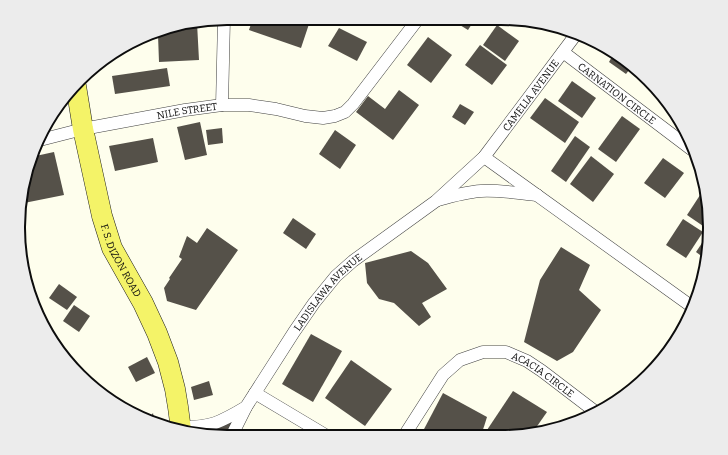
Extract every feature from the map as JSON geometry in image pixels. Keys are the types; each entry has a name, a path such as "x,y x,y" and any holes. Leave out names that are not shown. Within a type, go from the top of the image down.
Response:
{"main road":[{"name":"F. S. DIZON ROAD","path":"77,92 102,216 112,248 143,303 157,332 168,362 175,389 180,424"}],"street":[{"path":"222,105 224,25"},
{"name":"NILE STREET","path":"46,139 84,129 185,110 222,105 249,105 317,118 335,116 345,112 353,104 413,25"},
{"name":"CAMELIA AVENUE","path":"484,157 573,38"},
{"name":"CARNATION CIRCLE","path":"563,52 685,145"},
{"name":"LADISLAWA AVENUE","path":"234,430 246,407 314,303 336,276 353,261 436,200 484,157 688,304"},
{"name":"LADISLAWA AVENUE","path":"436,200 482,191 538,196"},
{"name":"ACACIA CIRCLE","path":"408,430 443,375 460,360 482,352 506,352 527,361 591,408"},
{"path":"255,393 317,430"},
{"name":"LADISLAWA AVENUE","path":"193,427 215,423 246,407"}],"building":[{"path":"251,25 309,25 301,48 249,30"},
{"path":"460,25 471,25 468,30"},
{"path":"497,25 519,41 505,61 483,45"},
{"path":"197,28 199,60 159,62 158,37"},
{"path":"339,28 367,42 357,61 328,46"},
{"path":"428,37 452,55 431,83 407,65"},
{"path":"480,45 507,65 492,85 465,65"},
{"path":"611,58 629,71 626,74 609,62"},
{"path":"167,68 170,86 115,94 112,76"},
{"path":"572,81 596,98 582,118 558,101"},
{"path":"399,90 419,105 393,140 356,112 368,96 385,109"},
{"path":"545,98 579,122 565,143 530,118"},
{"path":"460,104 474,112 465,125 452,117"},
{"path":"622,116 640,129 616,162 598,149"},
{"path":"200,122 207,155 185,160 177,127"},
{"path":"222,128 223,143 208,145 206,130"},
{"path":"335,130 356,145 340,169 319,154"},
{"path":"575,136 590,147 566,182 551,171"},
{"path":"153,138 158,162 115,171 109,146"},
{"path":"54,152 64,195 27,202 32,175 38,155"},
{"path":"591,156 614,174 593,202 570,184"},
{"path":"663,158 684,173 665,198 644,183"},
{"path":"700,195 703,226 687,215"},
{"path":"293,218 316,234 306,249 283,233"},
{"path":"683,219 703,232 686,258 666,245"},
{"path":"207,228 238,250 196,310 167,301 164,288 182,259 179,257 187,236 197,243"},
{"path":"703,242 701,256 696,252"},
{"path":"561,247 590,265 579,290 601,310 573,352 557,361 524,342 540,280"},
{"path":"411,251 428,263 447,289 422,303 431,317 419,326 394,303 379,299 367,283 365,263"},
{"path":"59,284 77,297 67,310 49,298"},
{"path":"74,305 90,316 79,332 63,321"},
{"path":"311,334 342,351 313,402 282,384"},
{"path":"147,357 155,373 136,382 128,367"},
{"path":"351,360 392,389 365,426 325,398"},
{"path":"209,381 213,395 194,400 191,387"},
{"path":"513,391 547,412 537,426 514,430 487,430"},
{"path":"443,393 487,417 483,430 424,430"},
{"path":"229,420 234,427 230,430 215,430"}]}
